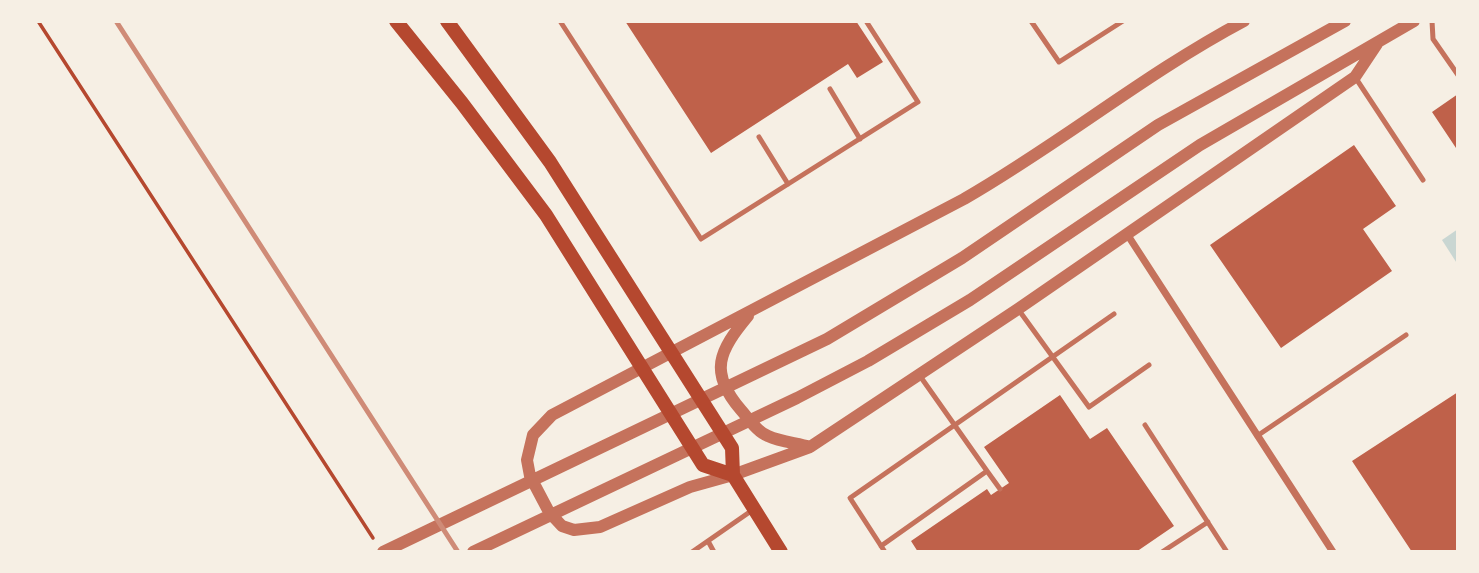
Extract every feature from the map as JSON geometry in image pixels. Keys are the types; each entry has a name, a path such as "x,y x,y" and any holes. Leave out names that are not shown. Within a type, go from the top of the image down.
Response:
{"main road":[{"path":"396,21 546,215 704,465 733,475"},
{"path":"447,21 550,162 732,448 733,475 781,552"}],"street":[{"path":"1244,21 1177,58 980,190 552,415 533,435 527,460 539,497 549,512 562,526 574,530 588,530 690,487 733,475 810,447 920,376 1355,77 1377,44"},
{"path":"380,547 756,375 827,339 995,237 1158,125 1345,21"},
{"path":"473,552 844,374 913,335 1036,256 1200,145 1414,21"},
{"path":"1128,234 1333,552"},
{"path":"752,311 724,347 720,373 725,388 760,431 768,436 810,447"}],"lane":[{"path":"560,21 701,239 918,102 866,21"},
{"path":"1031,21 1059,62 1123,21"},
{"path":"1432,21 1433,39 1458,75"},
{"path":"1355,77 1423,180"},
{"path":"830,89 860,139"},
{"path":"759,137 788,184"},
{"path":"1018,309 1089,407 1149,365"},
{"path":"987,471 883,549 850,498 1114,314"},
{"path":"1258,436 1406,335"},
{"path":"920,376 1000,489"},
{"path":"1145,425 1227,552"},
{"path":"692,552 754,509"},
{"path":"1162,552 1208,522"},
{"path":"708,541 714,552"}],"path":[{"path":"38,21 380,547"}],"shaded area":[{"path":"1458,229 1458,265 1442,240"}],"building":[{"path":"625,21 856,21 883,62 857,78 848,64 711,153"},
{"path":"1458,94 1458,151 1432,112"},
{"path":"1354,145 1396,206 1363,229 1392,271 1281,348 1210,245"},
{"path":"1458,392 1458,552 1412,552 1352,461"},
{"path":"1060,395 1090,439 1107,428 1174,526 1136,552 918,552 911,541 987,489 991,495 1009,483 984,447"}],"railway":[{"path":"116,21 458,552"}]}
